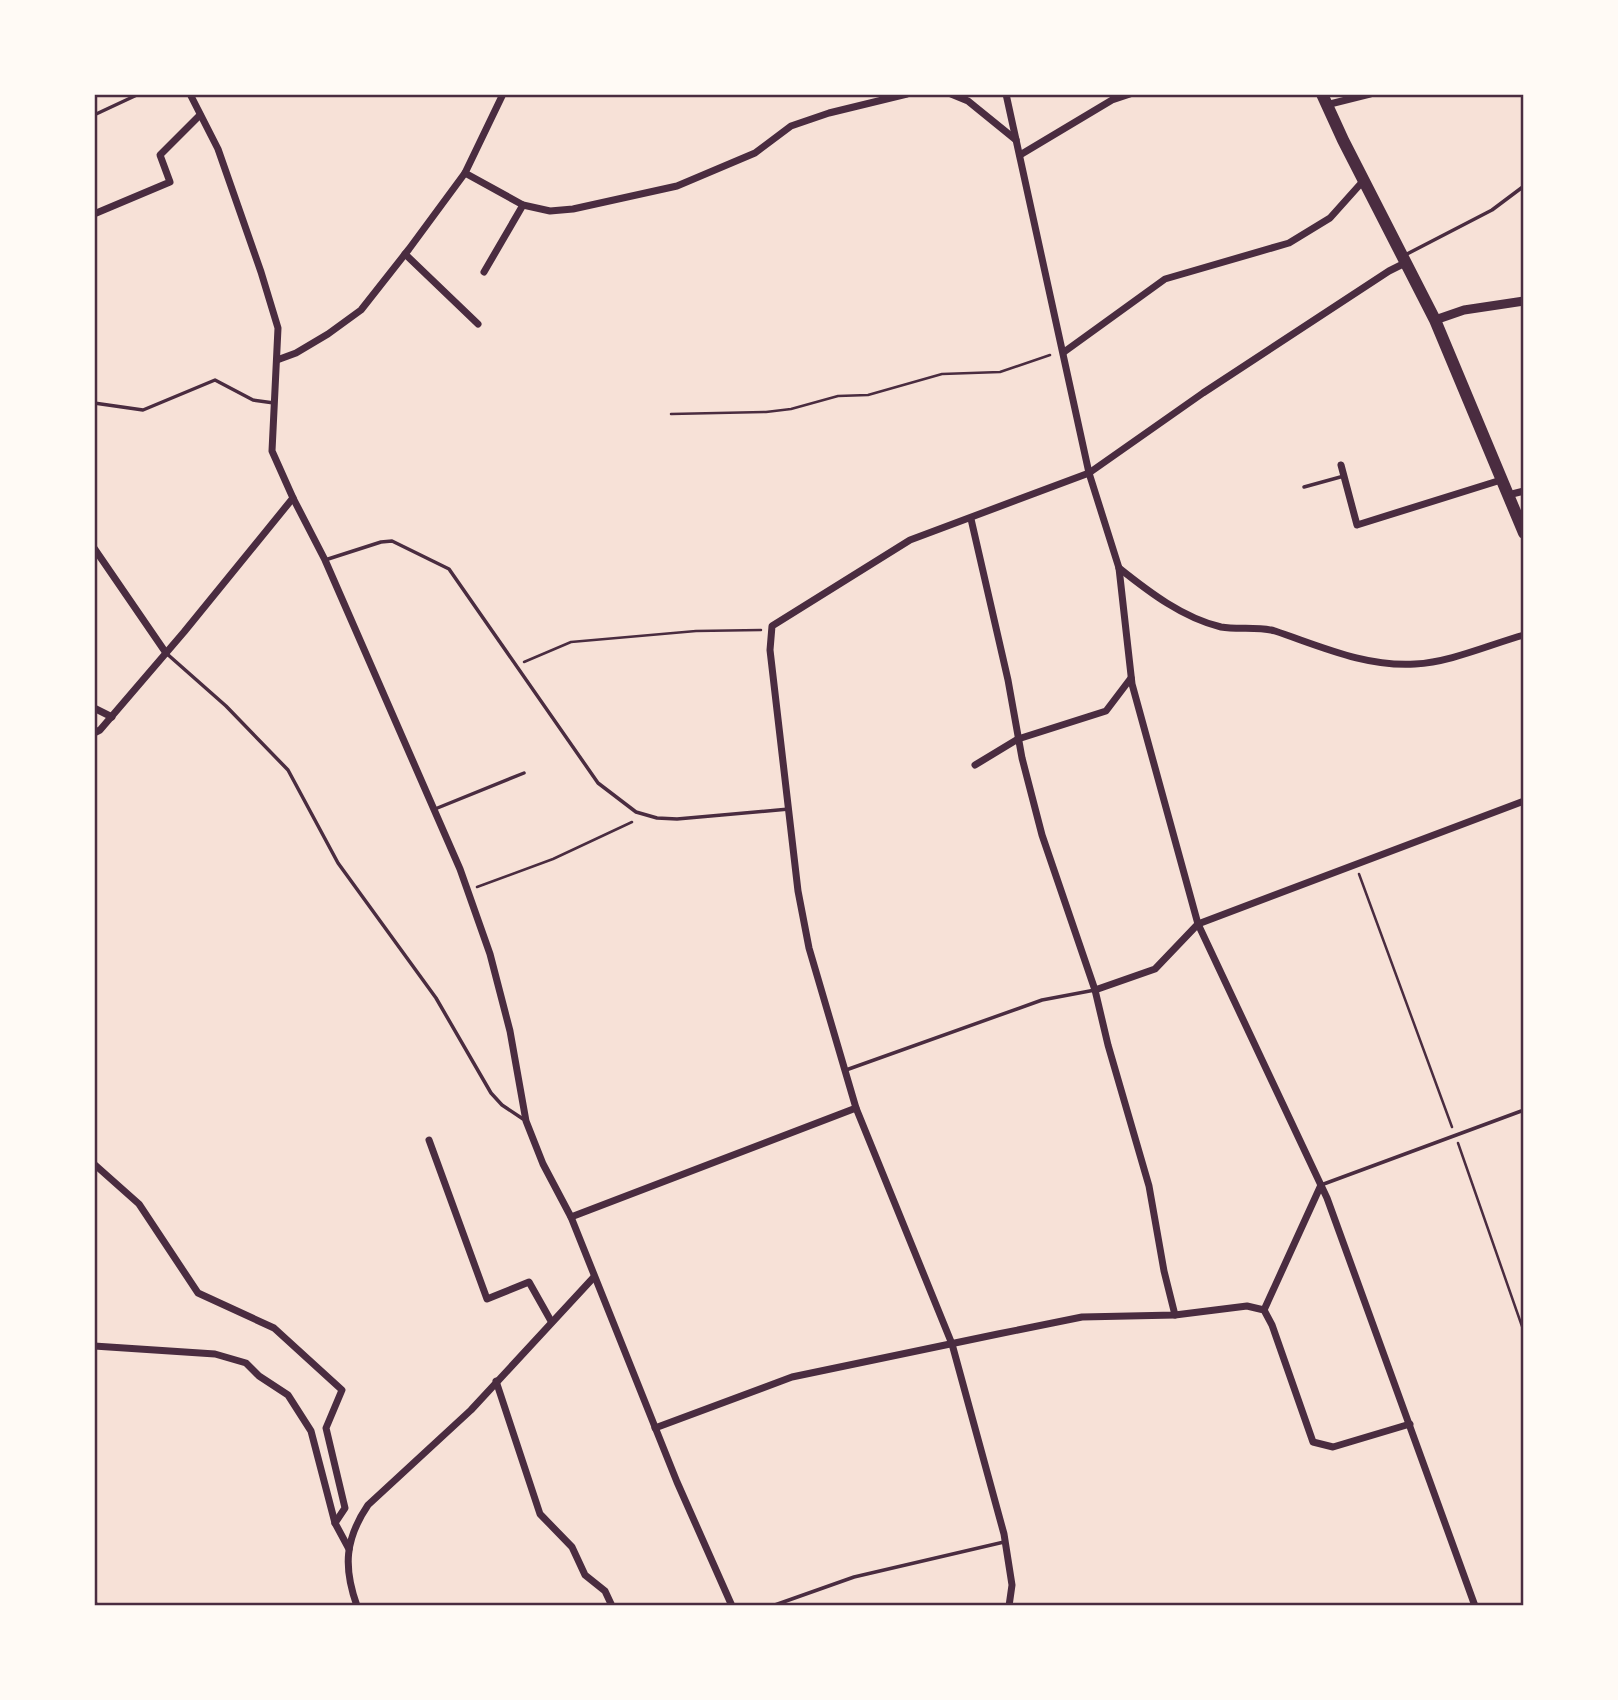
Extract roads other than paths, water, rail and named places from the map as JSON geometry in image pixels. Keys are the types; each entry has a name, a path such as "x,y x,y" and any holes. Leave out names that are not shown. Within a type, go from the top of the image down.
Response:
{"highway":[{"path":"1324,100 1435,320 1524,533"}],"street":[{"path":"190,94 218,149 278,328 272,450 325,560 468,890 490,954 510,1031 526,1121 543,1164 571,1217 655,1429 732,1605"},
{"path":"278,360 328,334 361,310 465,173 503,94"},
{"path":"465,173 523,205 550,211 573,209 677,186 755,153 791,126 829,113 907,94"},
{"path":"951,94 968,101 1017,140"},
{"path":"1006,94 1089,473 1119,568 1131,678 1198,924 1321,1185 1475,1605"},
{"path":"1020,155 1112,100 1129,94"},
{"path":"1324,100 1370,94"},
{"path":"94,214 170,182 160,155 200,115"},
{"path":"1063,352 1164,279 1289,243 1330,218 1364,180"},
{"path":"484,272 523,205"},
{"path":"405,254 478,324"},
{"path":"1009,1605 1012,1585 1006,1541 952,1344 856,1108 809,948 801,912 770,650 772,626 910,540 1089,473 1215,385 1405,259"},
{"path":"1435,320 1464,310 1524,301"},
{"path":"1341,465 1357,525 1501,480"},
{"path":"1508,495 1524,491"},
{"path":"94,733 112,717 293,498"},
{"path":"971,519 1008,680 1018,740 1042,835 1094,990 1149,1186 1175,1315"},
{"path":"94,548 166,653"},
{"path":"1119,568 1146,590 1186,613 1222,627 1270,629 1363,661 1415,664 1465,653 1524,635"},
{"path":"975,765 1018,740 1107,711 1131,678"},
{"path":"94,708 112,717"},
{"path":"1094,990 1155,969 1198,924 1524,801"},
{"path":"571,1217 856,1108"},
{"path":"429,1140 486,1299 529,1282 551,1321"},
{"path":"94,1164 139,1204 198,1293 274,1328 342,1390 326,1428 345,1508 335,1523"},
{"path":"1264,1310 1321,1185"},
{"path":"357,1605 348,1577 350,1550 356,1523 368,1505 471,1410 594,1277"},
{"path":"655,1429 792,1377 1083,1317 1175,1315 1247,1306 1264,1310 1272,1325 1313,1441 1333,1447 1410,1423"},
{"path":"94,1346 215,1354 246,1363 259,1376 288,1395 311,1431 335,1523 350,1550"},
{"path":"496,1381 540,1514 572,1546 585,1575 605,1591 612,1605"}],"lane":[{"path":"94,115 139,94"},
{"path":"1405,259 1492,210 1524,186"},
{"path":"94,402 143,410 215,380 253,400 274,403"},
{"path":"1304,487 1344,476"},
{"path":"325,560 382,541 392,541 449,569 598,783 617,799 642,814 677,819 789,809"},
{"path":"166,653 226,706 288,770 338,863 436,998 491,1093 502,1105 526,1121"},
{"path":"433,810 524,773"},
{"path":"846,1070 1042,1000 1094,990"},
{"path":"1321,1185 1524,1110"},
{"path":"772,1605 854,1577 1006,1541"}]}
